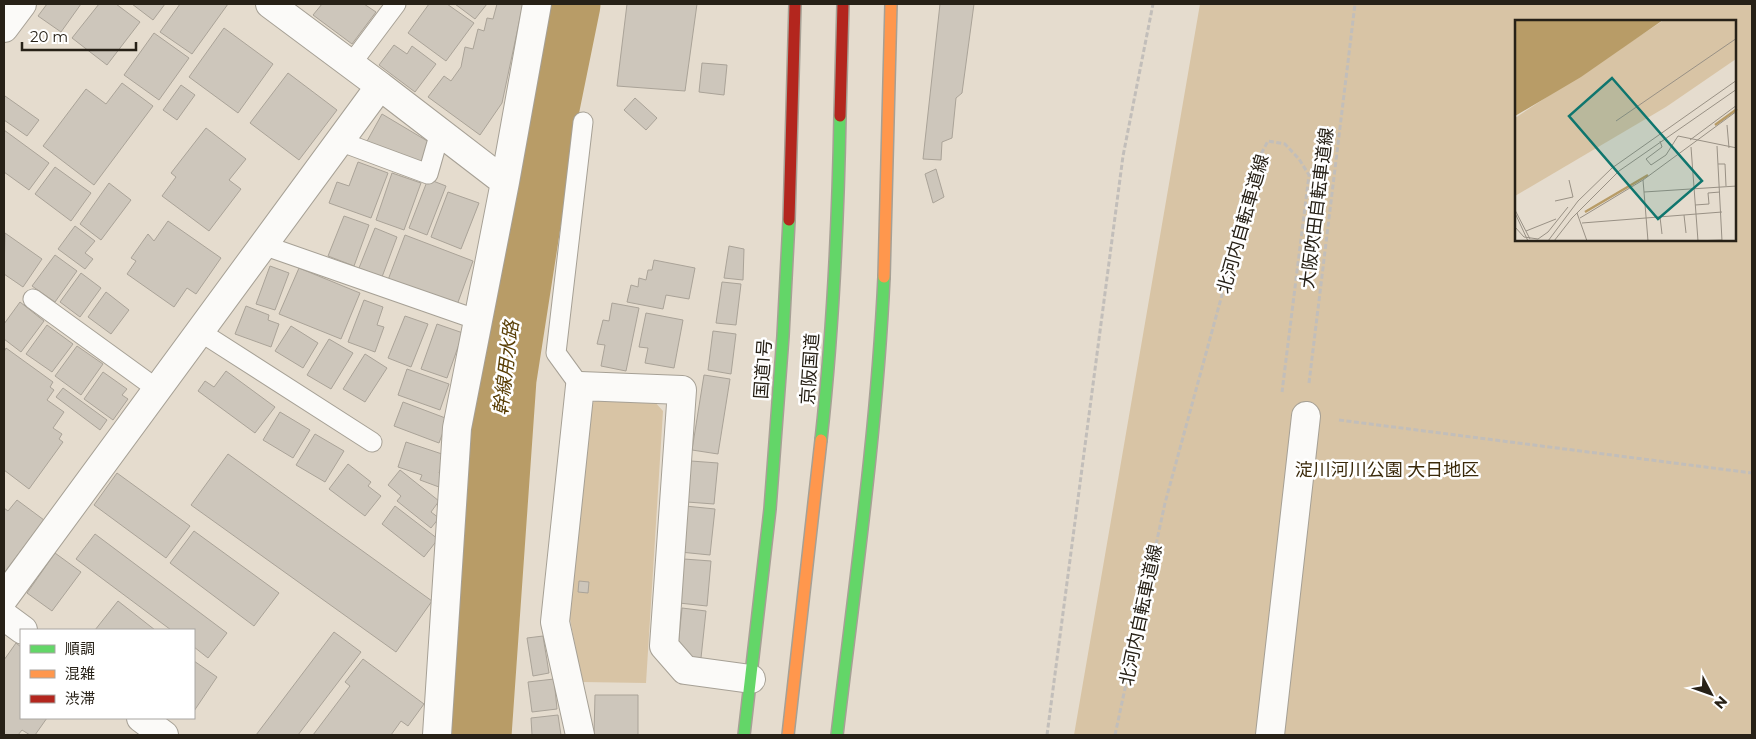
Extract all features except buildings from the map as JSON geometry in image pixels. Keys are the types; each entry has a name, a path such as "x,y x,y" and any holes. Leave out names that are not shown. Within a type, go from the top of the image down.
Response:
{"highway":[{"name":"国道1号","path":"744,735 770,509 783,336 791,179 795,4"},
{"name":"京阪国道","path":"788,735 808,574 828,377 840,179 843,4"},
{"path":"837,735 856,582 877,381 888,183 891,4"},
{"path":"888,183 901,79"}],"street":[{"path":"4,28 22,4"},
{"path":"270,4 505,182"},
{"path":"436,735 457,428 505,182 537,4"},
{"path":"4,598 380,86"},
{"path":"580,735 555,622 580,386 682,390 664,646 685,670 751,679"},
{"path":"1270,735 1306,416"},
{"path":"4,616 22,629"},
{"path":"142,719 164,735"}],"lane":[{"path":"351,64 396,4"},
{"path":"580,386 556,353 583,122"},
{"path":"339,141 428,174 440,132"},
{"path":"263,245 478,320"},
{"path":"33,299 157,389"},
{"path":"200,332 372,442"}],"path":[{"path":"1046,735 1123,156 1153,4"},
{"name":"大阪吹田自転車道線","path":"1306,416 1355,4"},
{"name":"北河内自転車道線","path":"1115,735 1165,504 1260,156 1268,142 1285,144 1300,159 1309,175 1281,401"},
{"path":"1306,416 1752,473"}],"green space":[{"name":"淀川河川公園 大日地区","path":"1200,4 1752,4 1752,735 1074,735"},
{"path":"600,398 653,400 663,411 646,683 582,682 570,619 588,406"}],"waterway":[{"name":"幹線用水路","path":"477,735 502,379 542,122 566,4"}],"traffic: fast":[{"path":"821,440 834,278 840,116"},
{"path":"744,735 770,509 783,336 789,220"},
{"path":"837,735 871,449 884,277"}],"traffic: slow":[{"path":"884,277 891,4"},
{"path":"788,735 821,440"}],"traffic: jam":[{"path":"789,220 795,4"},
{"path":"840,116 843,4"}]}
